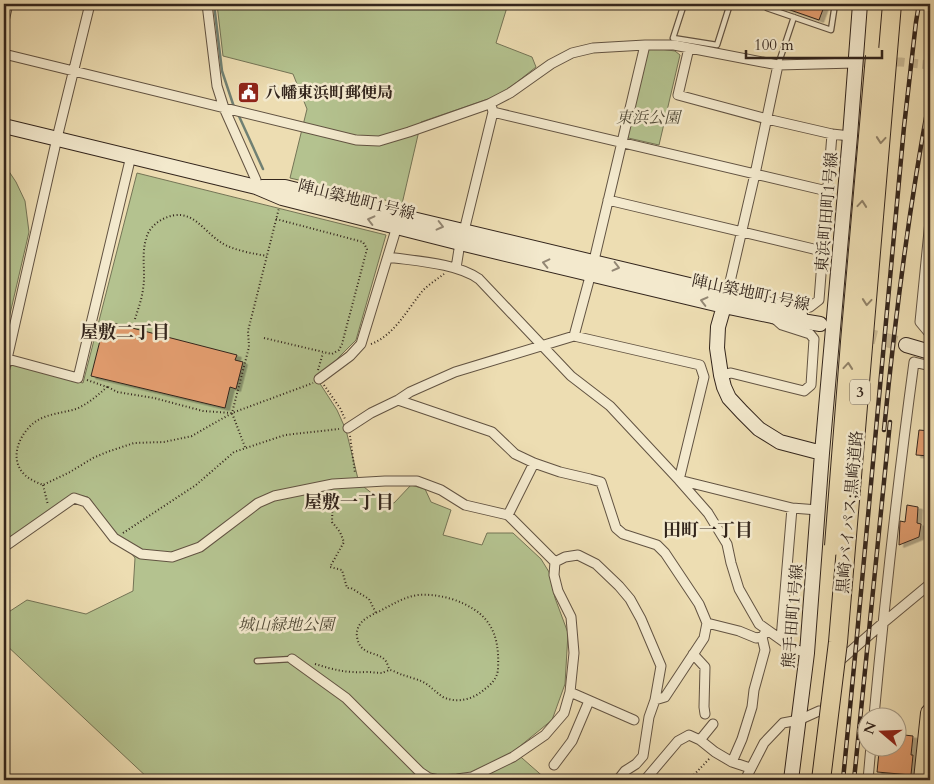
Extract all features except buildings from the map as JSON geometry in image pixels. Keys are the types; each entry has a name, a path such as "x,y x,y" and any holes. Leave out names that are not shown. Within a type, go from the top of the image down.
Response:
{"highway":[{"name":"黒崎バイパス;黒崎道路","path":"809,780 826,642 880,4"},
{"name":"黒崎バイパス;黒崎道路","path":"821,780 838,642 892,4"},
{"path":"923,780 930,713"}],"street":[{"path":"4,21 8,4"},
{"path":"4,372 5,358 90,4"},
{"path":"207,4 216,86 256,180 256,187"},
{"name":"東浜町田町1号線","path":"822,454 860,4"},
{"path":"4,54 356,140 379,141 491,108 551,64 572,53 593,48 645,45 674,46 778,65 855,63"},
{"path":"574,336 645,45"},
{"path":"689,48 678,95 767,119 832,134 850,136"},
{"path":"778,65 755,174 718,327 717,348 720,375 729,398 759,430 780,442 822,454"},
{"path":"491,108 622,142 827,191"},
{"path":"455,268 491,108"},
{"name":"陣山築地町1号線","path":"4,126 256,187 282,198 398,221"},
{"path":"720,375 731,373 804,391 811,385 814,339 810,334 782,325 775,312 789,302 810,308 819,300 832,134"},
{"path":"5,358 78,378 131,156"},
{"name":"陣山築地町1号線","path":"256,187 285,187 398,221 775,312"},
{"path":"608,200 822,251"},
{"path":"319,379 350,356 361,344 398,221"},
{"path":"930,221 920,322 930,334"},
{"path":"388,257 455,268 471,273 479,279 571,376 610,406 708,513 727,544 739,589 765,633 765,650 754,690 752,707 742,739 732,762"},
{"path":"348,428 410,392 455,372 574,336 700,365 704,377 679,480"},
{"path":"906,345 930,352"},
{"path":"875,706 914,362 930,366"},
{"path":"398,400 492,432 515,454 534,463 560,472 601,482 616,528 623,534 657,545 666,553 698,604 707,624 704,638 665,697 655,700"},
{"name":"熊手田町1号線","path":"791,780 807,653 822,454"},
{"path":"508,515 534,463"},
{"path":"679,480 792,508 818,510"},
{"path":"4,548 74,498 86,502 114,538 141,554 172,556 200,548 258,502 274,496 333,484 418,481 440,490 465,505 508,515 555,562 554,575 558,591 571,617 574,653 570,692 564,713 545,735 513,758 472,777 456,780 429,778 420,772 346,698 292,659"},
{"path":"781,639 792,508"},
{"path":"555,562 565,556 578,555 596,564 619,586 630,599 641,619 661,666 655,700 648,717 643,756 618,780"},
{"path":"745,780 764,743 783,723 799,720 825,710 829,674 840,660 930,584"},
{"path":"707,624 739,631 756,638 765,633 781,639 794,650 807,653"},
{"path":"693,654 705,667 705,714"},
{"path":"570,692 634,720"},
{"path":"554,765 572,742 589,701"},
{"path":"700,740 713,724"},
{"path":"645,780 678,741 689,734 732,762 750,768"},
{"path":"868,780 870,756"}],"lane":[{"path":"684,4 673,38 717,45 730,4"},
{"path":"768,4 767,8 831,30 835,4"},
{"path":"778,65 794,17"},
{"path":"257,660 292,659"}],"path":[{"path":"245,448 232,413 249,347 248,331 282,198"},
{"path":"135,319 144,289 146,237 158,222 169,216 193,218 223,244 267,256"},
{"path":"264,338 332,354 338,350 342,344 367,249 363,242 276,220"},
{"path":"361,344 372,344 384,337 402,319 421,293 436,280 455,268"},
{"path":"324,352 318,370 319,379 340,408 348,428 356,483"},
{"path":"78,378 108,387 117,392 154,398 203,411 232,413"},
{"path":"43,485 106,452 134,443 164,442 192,436 232,413 312,384 319,379"},
{"path":"51,514 43,485 28,478 22,472 16,459 21,438 35,422 44,417 86,404 108,387"},
{"path":"114,538 196,485 234,452 285,435 348,428"},
{"path":"333,484 332,522 340,532 344,542 330,567 342,570 347,588 351,588 369,599 376,613"},
{"path":"314,663 336,671 352,673 382,673 390,670 421,681 443,697 453,700 468,699 479,694 495,679 498,668 498,645 494,633 483,616 462,603 441,596 420,595 402,599 363,620 358,630 357,637 363,649 385,660 390,670"},
{"path":"689,780 715,752"}],"green space":[{"path":"217,4 508,4 496,43 532,57 536,67 507,90 488,99 421,122 402,204 290,178 307,109 293,74 223,56"},
{"name":"東浜公園","path":"653,48 675,51 680,55 659,145 624,137 647,50"},
{"path":"4,164 16,182 25,201 29,232 4,340"},
{"name":"城山緑地公園","path":"137,173 386,235 356,340 317,379 337,410 346,430 359,483 384,503 394,503 411,485 425,489 431,502 451,510 443,535 482,545 487,533 513,533 541,559 549,572 555,598 568,633 565,684 552,720 514,751 547,780 150,780 4,643 4,615 27,600 86,614 133,591 135,558 88,497 72,494 4,543 4,387 8,368 13,365 83,383"}],"waterway":[{"path":"214,4 222,71 234,107"},
{"path":"238,114 263,169"}],"tunnel":[{"path":"855,63 901,62 930,65"},
{"path":"822,324 906,345"}],"railway":[{"path":"843,780 904,127 919,4"},
{"path":"884,430 903,262 930,96"},
{"path":"854,780 890,422"}],"place":[{"name":"八幡東浜町郵便局","path":"249,92"}],"district":[{"name":"屋敷二丁目","path":"125,332"},
{"name":"屋敷一丁目","path":"349,502"},
{"name":"田町一丁目","path":"708,530"}]}
